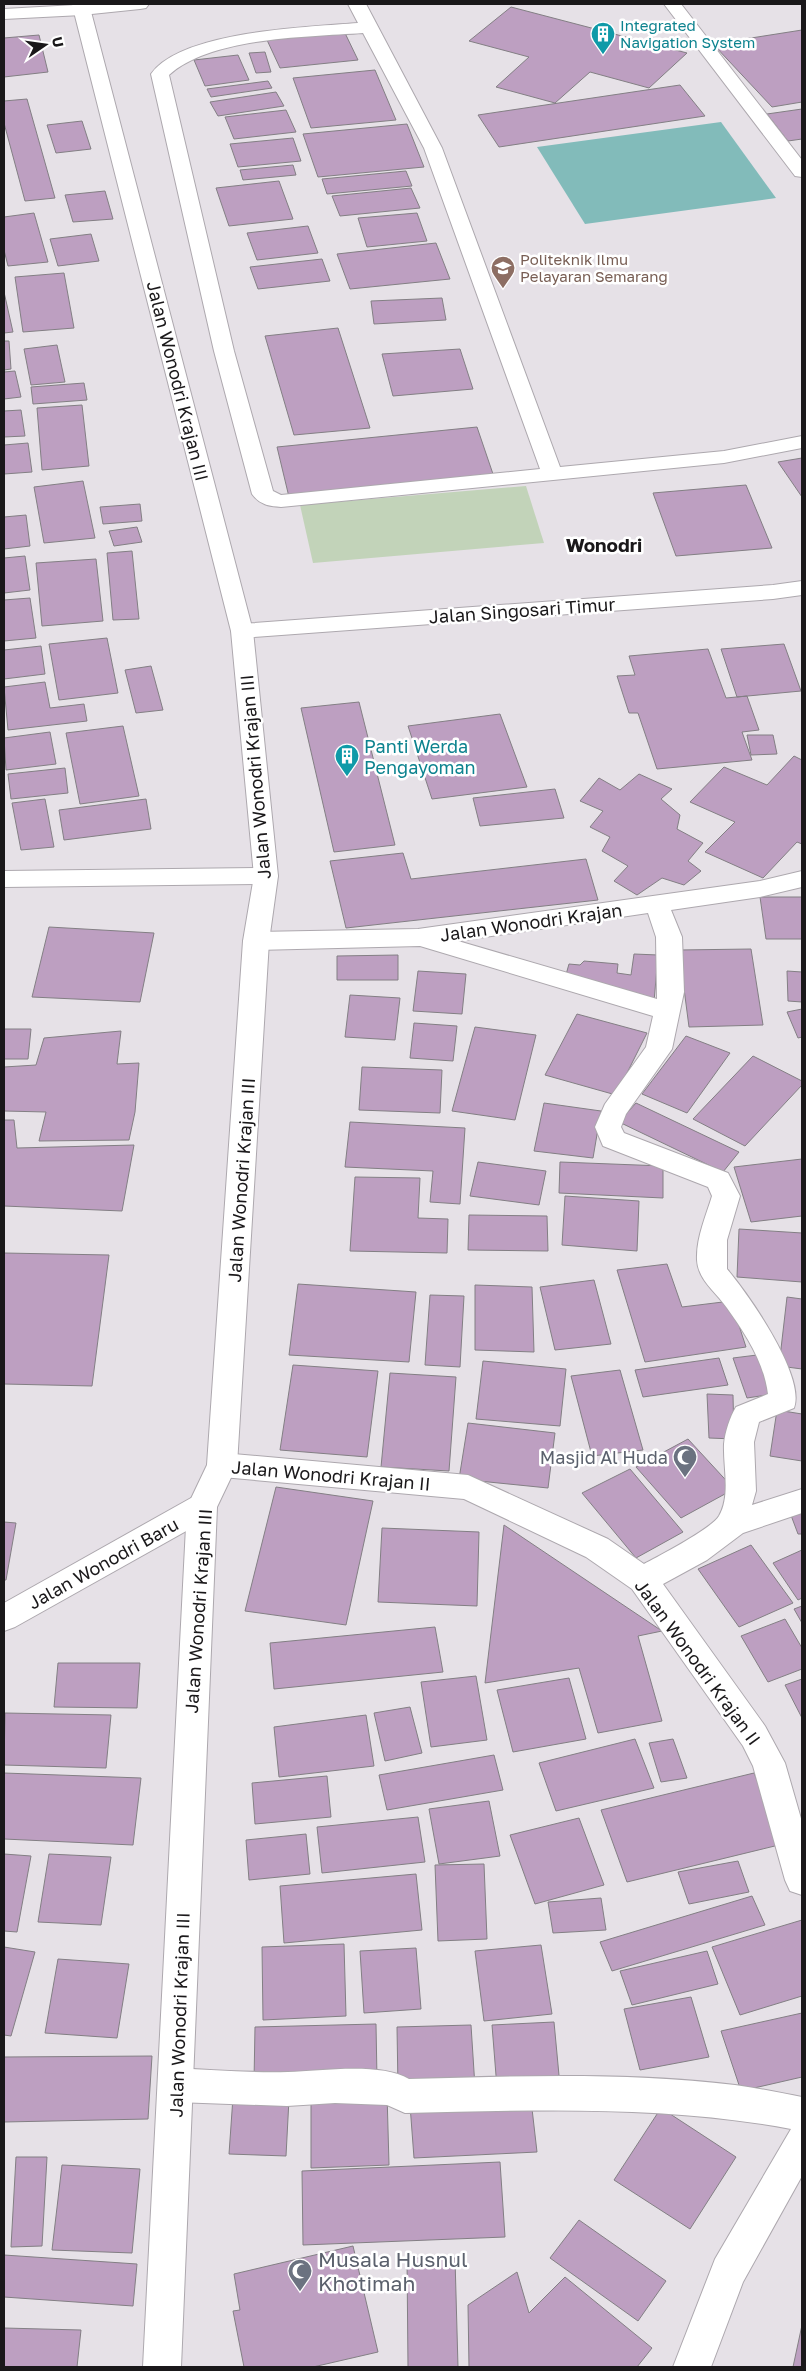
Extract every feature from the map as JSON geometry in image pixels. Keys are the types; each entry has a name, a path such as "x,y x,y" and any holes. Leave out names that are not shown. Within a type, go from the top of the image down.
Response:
{"street":[{"path":"4,14 76,6 140,4"},
{"path":"678,5 802,172"},
{"name":"Jalan Wonodri Krajan III","path":"76,6 242,631 266,876 256,941 222,1465 202,1507 162,2367"},
{"path":"552,474 433,148 363,15 286,34 199,49 165,67 160,74 224,351 263,494 272,500 281,502 724,458 802,442"},
{"name":"Jalan Singosari Timur","path":"242,631 802,588"},
{"path":"4,879 266,876"},
{"name":"Jalan Wonodri Krajan","path":"256,941 418,938 657,905 760,889 802,879"},
{"path":"657,905 668,937 671,992 659,1049 614,1111 608,1127 613,1139 718,1180 724,1189 726,1196 714,1239 711,1260 712,1270 749,1315 769,1352 784,1392 784,1400 746,1414 738,1442 741,1491 732,1524"},
{"path":"418,938 666,1011"},
{"name":"Jalan Wonodri Krajan II","path":"222,1465 468,1487 597,1548 643,1580 754,1736 769,1763 802,1880"},
{"path":"643,1580 696,1551 732,1524 802,1501"},
{"name":"Jalan Wonodri Baru","path":"4,1618 202,1507"},
{"path":"176,2085 287,2089 335,2086 392,2088 405,2096 514,2093 623,2095 725,2101 802,2114"},
{"path":"692,2367 728,2272 802,2142"}],"green space":[{"path":"526,486 544,543 313,563 300,505"}],"water":[{"path":"721,122 776,198 585,224 537,147"}],"building":[{"name":"Integrated Navigation System","path":"511,7 687,53 649,88 590,72 555,103 496,87 529,57 469,41"},
{"path":"802,30 802,102 772,107 713,44"},
{"path":"344,31 358,60 280,68 267,40"},
{"path":"39,35 48,72 4,77 4,38"},
{"path":"265,52 271,72 256,73 249,53"},
{"path":"238,55 249,80 205,86 194,60"},
{"path":"375,70 396,120 311,128 293,78"},
{"path":"268,81 272,88 211,97 207,89"},
{"path":"680,85 705,116 499,147 478,115"},
{"path":"276,92 284,106 218,116 210,102"},
{"path":"27,99 55,198 25,201 4,123 4,101"},
{"path":"802,109 802,139 788,141 767,114"},
{"path":"286,110 296,132 234,139 225,117"},
{"path":"82,121 91,149 56,153 47,125"},
{"path":"407,124 424,167 318,177 303,134"},
{"path":"293,138 301,161 238,167 230,144"},
{"path":"293,165 296,175 243,180 240,170"},
{"path":"406,171 412,186 327,194 322,179"},
{"path":"279,181 293,219 229,226 216,188"},
{"path":"411,188 420,208 340,216 332,196"},
{"path":"105,191 113,219 73,222 65,195"},
{"path":"34,213 48,262 8,266 4,250 4,217"},
{"path":"417,213 427,241 367,247 358,218"},
{"path":"308,226 318,253 257,260 247,233"},
{"path":"91,234 99,261 58,266 50,239"},
{"path":"436,243 450,279 350,289 337,254"},
{"path":"322,259 330,281 258,289 250,267"},
{"path":"64,273 74,328 23,332 15,277"},
{"path":"4,292 13,332 4,333"},
{"path":"442,298 446,320 374,324 371,301"},
{"path":"338,328 370,428 294,435 265,336"},
{"path":"4,341 9,341 11,369 4,370"},
{"path":"57,345 65,382 31,385 24,349"},
{"path":"460,349 473,389 393,396 382,354"},
{"path":"15,371 21,397 4,399 4,372"},
{"path":"84,383 87,400 33,404 31,387"},
{"path":"82,405 89,466 42,470 37,408"},
{"path":"21,410 25,436 4,437 4,411"},
{"path":"477,427 494,477 289,497 277,447"},
{"path":"28,443 32,472 4,474 4,445"},
{"path":"802,458 802,497 778,462"},
{"path":"83,481 95,538 44,543 34,487"},
{"path":"746,485 772,548 676,556 653,493"},
{"path":"140,504 142,521 103,524 100,507"},
{"path":"26,515 30,546 4,549 4,517"},
{"path":"137,527 142,542 114,546 109,531"},
{"path":"132,551 139,619 113,620 107,553"},
{"path":"25,556 30,590 4,593 4,558"},
{"path":"96,559 103,621 42,626 36,563"},
{"path":"30,598 36,638 4,641 4,600"},
{"path":"107,638 118,693 59,700 49,644"},
{"path":"784,644 801,691 737,697 721,649"},
{"path":"41,646 45,674 4,679 4,650"},
{"path":"708,649 726,698 747,696 759,730 742,732 752,760 657,769 638,713 629,713 617,676 635,675 629,656"},
{"path":"151,666 163,710 136,713 125,670"},
{"path":"45,682 50,708 84,704 87,721 8,730 4,687"},
{"name":"Panti Werda Pengayoman","path":"359,702 395,845 334,852 301,708"},
{"path":"500,714 527,787 432,799 408,726"},
{"path":"123,726 139,796 80,804 66,733"},
{"path":"50,732 56,764 6,770 4,738"},
{"path":"747,735 773,735 777,754 751,755"},
{"path":"794,756 802,760 802,844 797,842 763,878 705,852 735,822 690,802 724,767 767,785"},
{"path":"65,768 68,793 11,799 8,774"},
{"path":"639,774 672,789 661,799 680,815 677,829 703,843 688,861 701,871 684,885 662,878 637,895 614,881 628,866 602,851 610,837 590,827 603,811 580,801 599,778 620,790"},
{"path":"555,789 564,818 480,826 473,798"},
{"path":"45,799 54,847 21,850 12,803"},
{"path":"146,799 151,829 64,840 59,810"},
{"path":"403,853 411,879 586,859 598,900 346,928 330,861"},
{"path":"760,897 802,897 802,939 766,939"},
{"path":"49,927 154,933 140,1002 32,997"},
{"path":"751,949 763,1025 689,1027 679,950"},
{"path":"634,954 658,955 654,1002 565,978 569,964 580,965 584,961 618,964 617,973 631,975"},
{"path":"398,955 398,980 337,980 337,956"},
{"path":"418,971 466,974 462,1014 413,1011"},
{"path":"787,971 802,972 802,1002 788,1001"},
{"path":"350,995 400,998 395,1040 345,1037"},
{"path":"802,1009 802,1037 798,1038 787,1012"},
{"path":"577,1014 647,1033 616,1095 545,1075"},
{"path":"414,1023 457,1026 453,1061 410,1058"},
{"path":"475,1027 536,1035 515,1120 452,1111"},
{"path":"4,1029 31,1029 28,1059 4,1059"},
{"path":"121,1031 117,1064 139,1063 135,1112 129,1140 39,1141 46,1112 4,1111 4,1067 36,1065 44,1038"},
{"path":"686,1036 730,1053 687,1113 642,1094"},
{"path":"753,1056 802,1081 802,1085 745,1146 693,1119"},
{"path":"362,1067 442,1070 440,1113 359,1110"},
{"path":"544,1103 601,1111 593,1158 534,1151"},
{"path":"636,1103 739,1152 723,1172 619,1122"},
{"path":"4,1120 14,1120 17,1148 134,1145 122,1211 4,1206"},
{"path":"350,1122 465,1128 460,1204 430,1202 433,1171 345,1167"},
{"path":"802,1159 802,1216 751,1222 734,1167"},
{"path":"478,1162 546,1171 539,1205 470,1196"},
{"path":"560,1162 663,1166 663,1198 559,1193"},
{"path":"355,1177 420,1178 418,1218 448,1219 447,1253 350,1251"},
{"path":"565,1196 639,1201 637,1251 562,1245"},
{"path":"469,1215 547,1216 548,1251 468,1250"},
{"path":"739,1229 802,1233 802,1282 737,1277"},
{"path":"4,1253 109,1255 92,1386 4,1384"},
{"path":"667,1264 682,1307 731,1301 746,1347 645,1362 617,1270"},
{"path":"594,1280 611,1344 555,1350 540,1287"},
{"path":"298,1284 416,1292 409,1362 289,1355"},
{"path":"475,1285 532,1287 534,1352 475,1350"},
{"path":"430,1295 464,1296 460,1367 425,1365"},
{"path":"787,1297 802,1299 802,1369 779,1366"},
{"path":"765,1354 780,1393 747,1398 733,1358"},
{"path":"719,1358 728,1385 643,1397 635,1370"},
{"path":"483,1361 566,1369 560,1426 476,1419"},
{"path":"293,1365 378,1371 367,1457 280,1450"},
{"path":"620,1370 643,1450 592,1456 571,1376"},
{"path":"390,1373 456,1377 449,1471 381,1467"},
{"path":"707,1394 733,1395 734,1439 709,1438"},
{"path":"777,1410 802,1414 802,1461 770,1456"},
{"path":"468,1423 555,1433 548,1488 459,1479"},
{"name":"Masjid Al Huda","path":"688,1439 734,1489 681,1518 636,1467"},
{"path":"630,1469 683,1532 636,1558 582,1493"},
{"path":"276,1487 373,1501 346,1625 245,1611"},
{"path":"802,1508 802,1534 798,1534 789,1510"},
{"path":"4,1522 16,1523 6,1580 4,1580"},
{"path":"504,1525 662,1631 638,1636 662,1721 598,1733 579,1668 485,1683"},
{"path":"382,1528 479,1532 477,1606 378,1602"},
{"path":"751,1545 793,1603 739,1627 698,1569"},
{"path":"802,1550 802,1598 798,1600 773,1563"},
{"path":"802,1606 802,1623 794,1609"},
{"path":"785,1619 802,1648 802,1669 768,1682 741,1636"},
{"path":"435,1627 443,1672 274,1689 270,1643"},
{"path":"58,1663 140,1663 137,1708 54,1707"},
{"path":"476,1676 487,1740 431,1747 421,1682"},
{"path":"569,1678 586,1739 513,1752 497,1690"},
{"path":"802,1679 802,1718 785,1685"},
{"path":"410,1707 422,1753 385,1761 374,1713"},
{"path":"5,1713 111,1715 106,1768 4,1765"},
{"path":"366,1715 374,1766 279,1777 274,1727"},
{"path":"635,1739 654,1788 556,1811 539,1763"},
{"path":"673,1739 687,1778 661,1782 649,1743"},
{"path":"494,1755 503,1790 387,1810 379,1775"},
{"path":"4,1773 141,1778 133,1845 4,1839"},
{"path":"754,1773 783,1844 627,1882 601,1810"},
{"path":"327,1776 331,1817 255,1824 252,1783"},
{"path":"489,1801 500,1856 439,1864 429,1809"},
{"path":"418,1817 425,1862 322,1873 317,1827"},
{"path":"579,1818 604,1885 535,1904 510,1835"},
{"path":"306,1834 310,1874 249,1880 246,1840"},
{"path":"4,1854 31,1856 17,1932 4,1931"},
{"path":"49,1854 111,1857 101,1925 38,1922"},
{"path":"738,1861 749,1892 689,1904 678,1872"},
{"path":"484,1864 487,1939 438,1941 435,1865"},
{"path":"416,1874 422,1930 284,1943 280,1886"},
{"path":"752,1896 765,1925 612,1971 600,1942"},
{"path":"601,1898 606,1930 553,1933 548,1902"},
{"path":"802,1920 802,1996 740,2015 712,1947"},
{"path":"344,1944 346,2016 263,2020 262,1947"},
{"path":"541,1945 552,2014 484,2021 475,1951"},
{"path":"4,1947 35,1952 11,2036 4,2035"},
{"path":"416,1948 421,2009 364,2013 360,1951"},
{"path":"707,1951 718,1984 632,2005 620,1971"},
{"path":"58,1959 129,1964 117,2038 45,2033"},
{"path":"691,1997 709,2057 640,2070 624,2009"},
{"path":"802,2013 802,2077 741,2091 721,2031"},
{"path":"554,2022 560,2086 497,2088 492,2025"},
{"path":"376,2024 377,2079 254,2081 255,2027"},
{"path":"471,2025 475,2087 398,2088 397,2027"},
{"path":"152,2056 148,2119 4,2122 4,2057"},
{"path":"387,2093 389,2165 311,2168 311,2096"},
{"path":"233,2097 289,2099 286,2156 229,2154"},
{"path":"531,2100 537,2152 414,2158 410,2105"},
{"path":"661,2108 736,2157 690,2229 614,2180"},
{"path":"16,2157 47,2157 42,2246 11,2247"},
{"path":"500,2162 505,2237 303,2245 302,2171"},
{"path":"62,2165 140,2169 132,2253 52,2250"},
{"path":"579,2220 666,2281 638,2321 550,2258"},
{"name":"Musala Husnul Khotimah","path":"353,2246 378,2352 313,2367 244,2367 233,2311 240,2310 234,2274"},
{"path":"4,2255 137,2264 133,2306 4,2297"},
{"path":"407,2258 455,2258 458,2367 408,2367"},
{"path":"517,2272 529,2313 565,2277 652,2348 637,2367 469,2367 468,2305"},
{"path":"802,2325 802,2367 793,2367"},
{"path":"4,2328 81,2330 77,2367 4,2367"}],"place":[{"name":"Integrated Navigation System","path":"603,55"},
{"name":"Politeknik Ilmu Pelayaran Semarang","path":"503,289"},
{"name":"Panti Werda Pengayoman","path":"347,777"},
{"name":"Masjid Al Huda","path":"685,1478"},
{"name":"Musala Husnul Khotimah","path":"300,2292"}],"district":[{"name":"Wonodri","path":"604,544"}]}
